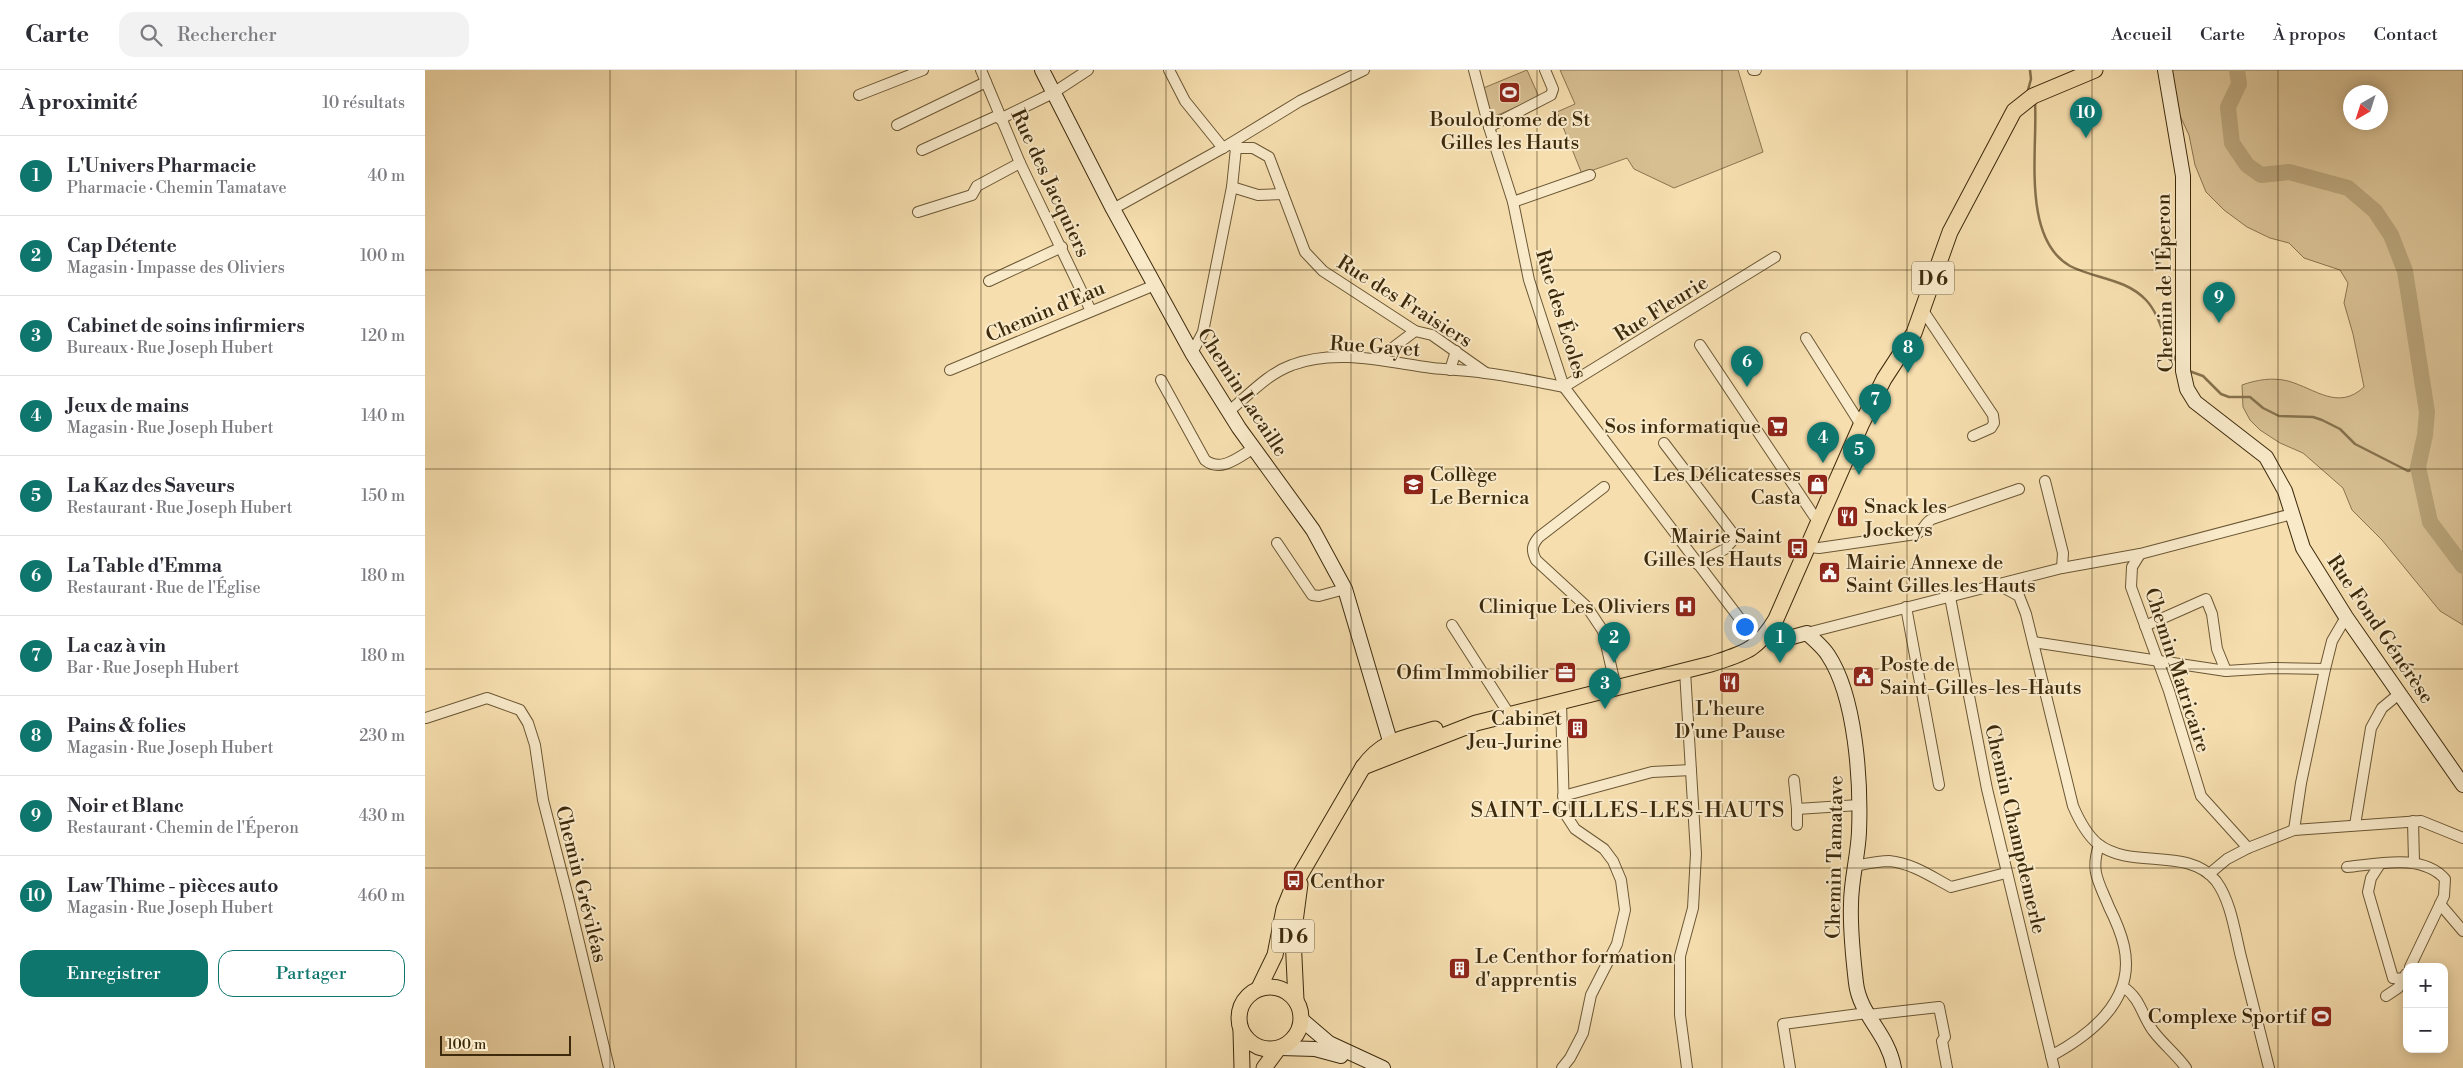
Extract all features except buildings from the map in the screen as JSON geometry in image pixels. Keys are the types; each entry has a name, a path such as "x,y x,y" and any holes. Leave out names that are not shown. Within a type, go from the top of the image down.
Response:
{"main road":[{"name":"D 6","path":"1370,764 1476,723 1685,671 1738,655 1759,644 1768,632 1809,546 1861,425 1884,379 1914,333 1950,232 2014,111 2033,96 2095,70"},
{"name":"D 6","path":"1259,988 1272,965 1284,909 1302,872 1377,750 1390,741 1445,727 1476,723"},
{"name":"D 6","path":"1296,1000 1293,937 1302,872"},
{"path":"1241,1068 1241,1031 1238,1018 1241,1006 1248,995 1259,988 1279,988 1296,1000 1301,1009 1302,1020 1295,1037 1279,1049 1264,1068"},
{"path":"1241,1031 1247,1040 1256,1047 1267,1050 1279,1049"}],"street":[{"path":"859,95 923,70"},
{"name":"Rue des Jacquiers","path":"981,70 1020,163 1062,247 1091,311"},
{"name":"Chemin Lacaille","path":"1042,70 1113,209 1192,353 1228,412 1313,530 1345,589 1390,741"},
{"path":"923,150 1053,93 1088,70"},
{"path":"1169,70 1185,101 1230,146 1232,186 1203,332 1192,353"},
{"path":"1113,209 1230,146 1300,100 1364,70"},
{"name":"Rue des Écoles","path":"1474,70 1489,127 1513,202 1529,280 1564,387 1759,644"},
{"path":"1489,127 1551,95 1553,89 1545,70"},
{"name":"Chemin de l'Éperon","path":"2165,70 2183,176 2183,371 2187,388 2195,402 2266,457 2285,491 2292,514"},
{"path":"897,126 986,82"},
{"name":"Rue des Fraisiers","path":"1230,146 1253,148 1269,157 1305,252 1323,271 1415,331 1432,335 1456,350 1486,373"},
{"path":"918,212 972,195 977,186 1020,163"},
{"path":"1513,202 1590,175"},
{"path":"1232,186 1258,194 1283,194"},
{"path":"989,281 1062,247"},
{"name":"Rue Fleurie","path":"1564,387 1775,257"},
{"name":"Chemin d'Eau","path":"950,370 1155,285"},
{"path":"1923,309 1993,415 1995,423 1991,428 1973,436"},
{"path":"1378,359 1415,331"},
{"path":"1806,338 1861,425"},
{"path":"1700,345 1814,516 1820,520"},
{"path":"1450,370 1456,350"},
{"name":"Rue Gayet","path":"1228,412 1269,377 1295,364 1333,358 1378,359 1450,370 1486,373 1564,387"},
{"path":"1161,380 1205,460 1210,464 1222,466 1254,448"},
{"path":"1664,443 1731,531 1733,540 1725,549 1697,564"},
{"path":"2045,481 2063,553 2062,568"},
{"path":"1604,487 1539,537 1533,544 1533,553 1535,560 1587,607 1603,631 1616,688"},
{"path":"1809,546 1819,548 1916,534 1923,530 1927,522 2019,489"},
{"path":"1768,632 1781,640 2062,568 2140,554 2292,514"},
{"name":"Rue Fond Générèse","path":"2292,514 2303,548 2346,617 2463,785"},
{"path":"1277,543 1312,595 1319,596 1345,589"},
{"name":"Chemin Matricaire","path":"2140,554 2132,567 2131,581 2180,724 2201,796 2248,848"},
{"path":"1999,585 2019,596 2033,642 2073,806 2081,824 2099,845 2127,854 2180,863 2202,869 2217,882 2230,911 2269,1068"},
{"name":"Chemin Champdemerle","path":"1950,597 1987,789 2054,1068"},
{"path":"2145,626 2206,599 2213,614 2217,649 2226,671"},
{"path":"1906,608 1939,785"},
{"path":"2294,830 2301,783 2332,640 2346,617"},
{"path":"1452,625 1509,714"},
{"name":"Chemin Tamatave","path":"1807,633 1827,653 1837,670 1845,697 1856,760 1859,805 1859,834 1851,902 1851,942 1858,996 1867,1014 1887,1043 1894,1068"},
{"path":"2033,642 2226,671 2273,668 2325,669"},
{"path":"1685,671 1695,854 1693,908 1680,956 1680,1015 1687,1068"},
{"path":"2355,825 2371,728 2382,708 2399,694"},
{"name":"Chemin Gréviléas","path":"425,718 487,698 520,710 528,723 535,745 543,800 609,1068"},
{"path":"1561,702 1564,812 1569,823 1604,849 1613,861 1621,880 1625,910 1617,944 1591,995 1583,1033 1571,1058 1562,1068"},
{"path":"1563,796 1651,772 1691,770"},
{"path":"1794,780 1797,826"},
{"path":"1797,809 1859,805"},
{"path":"2209,874 2227,859 2248,848 2294,830 2413,821 2428,824 2463,838"},
{"path":"2413,821 2414,862"},
{"path":"2051,1056 2078,1041 2100,1021 2123,987 2126,968 2124,947 2096,875 2093,862 2099,845"},
{"path":"1854,866 1888,861 1901,863 1913,866 1951,887 2006,873"},
{"path":"2347,867 2414,862 2430,867 2445,879 2444,896 2412,963"},
{"path":"2380,864 2371,878 2368,892 2393,978 2403,976"},
{"path":"2440,904 2463,931"},
{"path":"2387,996 2398,988 2403,979"},
{"path":"2123,987 2138,1000 2152,1029 2187,1068"},
{"path":"1790,1068 1783,1024 1939,1007 1945,1037 1942,1041 1947,1068"},
{"path":"1302,1020 1329,1043 1383,1068"},
{"path":"1279,1049 1333,1052 1367,1068"}],"shaded area":[{"name":"Boulodrome de St Gilles les Hauts","path":"1527,70 1539,97 1491,118 1481,89"},
{"path":"1560,70 1738,70 1763,152 1674,188 1634,169 1627,158 1582,174 1557,112 1575,104"},
{"path":"2165,70 2463,70 2463,625 2440,611 2382,540 2352,510 2343,488 2303,453 2280,443 2260,430 2250,420 2243,407 2242,385 2247,383 2276,379 2288,381 2317,393 2336,398 2354,394 2364,387 2353,334 2344,303 2348,283 2340,270 2304,258 2289,243 2270,238 2247,227 2224,210 2206,192 2195,165 2189,135 2170,94"}],"waterway":[{"path":"2028,90 2031,79 2030,70"},
{"path":"2237,70 2239,84 2228,107 2232,143 2247,165 2261,175 2289,172 2348,188 2375,211 2391,235 2405,271 2427,412 2425,435 2418,467 2430,522 2463,566"},
{"path":"2035,102 2035,191 2038,214 2044,235 2055,253 2070,266 2129,287 2146,300 2156,314 2169,348 2178,364"},
{"path":"2189,371 2203,376 2221,394 2229,397 2250,397 2263,408 2279,416 2313,417 2322,420 2340,429 2355,444 2408,471 2418,467"}],"place":[{"name":"Boulodrome de St Gilles les Hauts","path":"1510,93"},
{"name":"Law Thime - pièces auto","path":"2086,138"},
{"name":"Noir et Blanc","path":"2219,323"},
{"name":"Pains & folies","path":"1908,373"},
{"name":"La Table d'Emma","path":"1747,387"},
{"name":"La caz à vin","path":"1875,425"},
{"name":"Sos informatique","path":"1777,426"},
{"name":"Jeux de mains","path":"1823,463"},
{"name":"La Kaz des Saveurs","path":"1859,475"},
{"name":"Collège Le Bernica","path":"1414,485"},
{"name":"Les Délicatesses Casta","path":"1817,485"},
{"name":"Snack les Jockeys","path":"1848,517"},
{"name":"Mairie Saint Gilles les Hauts","path":"1798,548"},
{"name":"Mairie Annexe de Saint Gilles les Hauts","path":"1830,573"},
{"name":"Clinique Les Oliviers","path":"1686,606"},
{"name":"Cap Détente","path":"1614,663"},
{"name":"L'Univers Pharmacie","path":"1780,663"},
{"name":"Ofim Immobilier","path":"1565,672"},
{"name":"Poste de Saint-Gilles-les-Hauts","path":"1864,676"},
{"name":"L'heure D'une Pause","path":"1730,682"},
{"name":"Cabinet de soins infirmiers","path":"1605,709"},
{"name":"Cabinet Jeu-Jurine","path":"1578,729"},
{"name":"Centhor","path":"1294,881"},
{"name":"Le Centhor formation d'apprentis","path":"1459,968"},
{"name":"Complexe Sportif","path":"2322,1016"}],"district":[{"name":"SAINT-GILLES-LES-HAUTS","path":"1628,809"}]}
